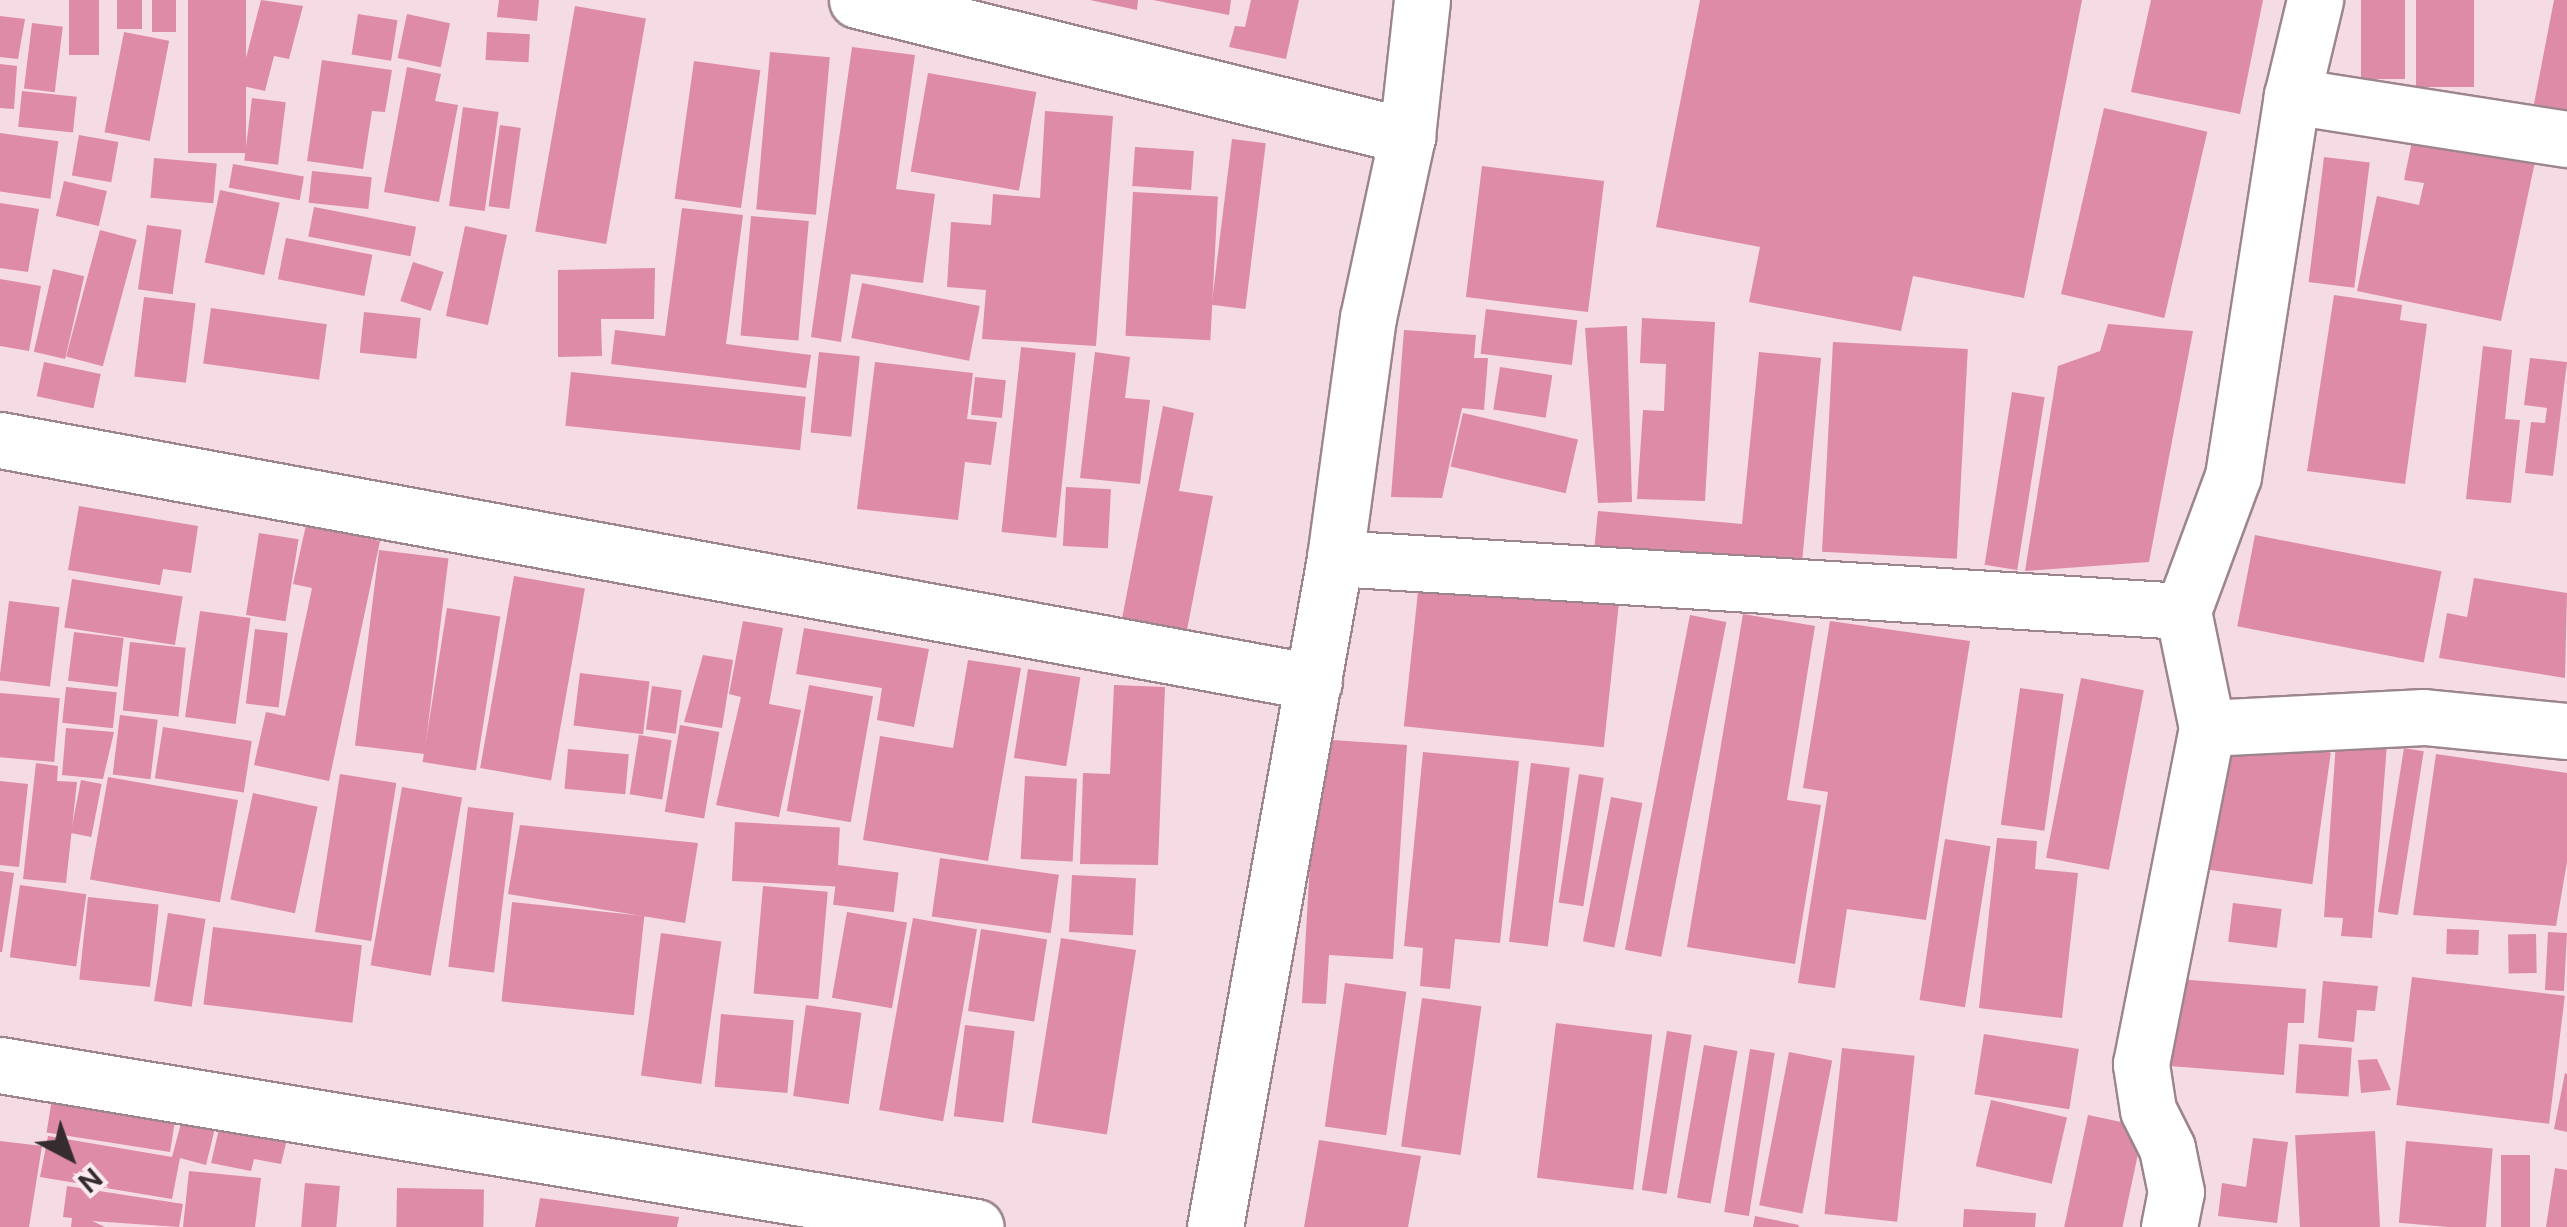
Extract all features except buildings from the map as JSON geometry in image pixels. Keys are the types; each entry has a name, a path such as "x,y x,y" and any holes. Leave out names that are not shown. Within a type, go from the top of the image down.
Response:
{"street":[{"path":"856,0 1406,136"},
{"path":"1215,1227 1335,558 1368,318 1406,136 1422,0"},
{"path":"2169,1227 2176,1192 2167,1148 2148,1110 2141,1064 2207,728 2183,611 2232,476 2292,96 2315,0"},
{"path":"2292,96 2567,138"},
{"path":"0,440 1314,682"},
{"path":"1335,558 2183,611"},
{"path":"2207,728 2424,716 2567,731"},
{"path":"0,1066 976,1227"}]}
